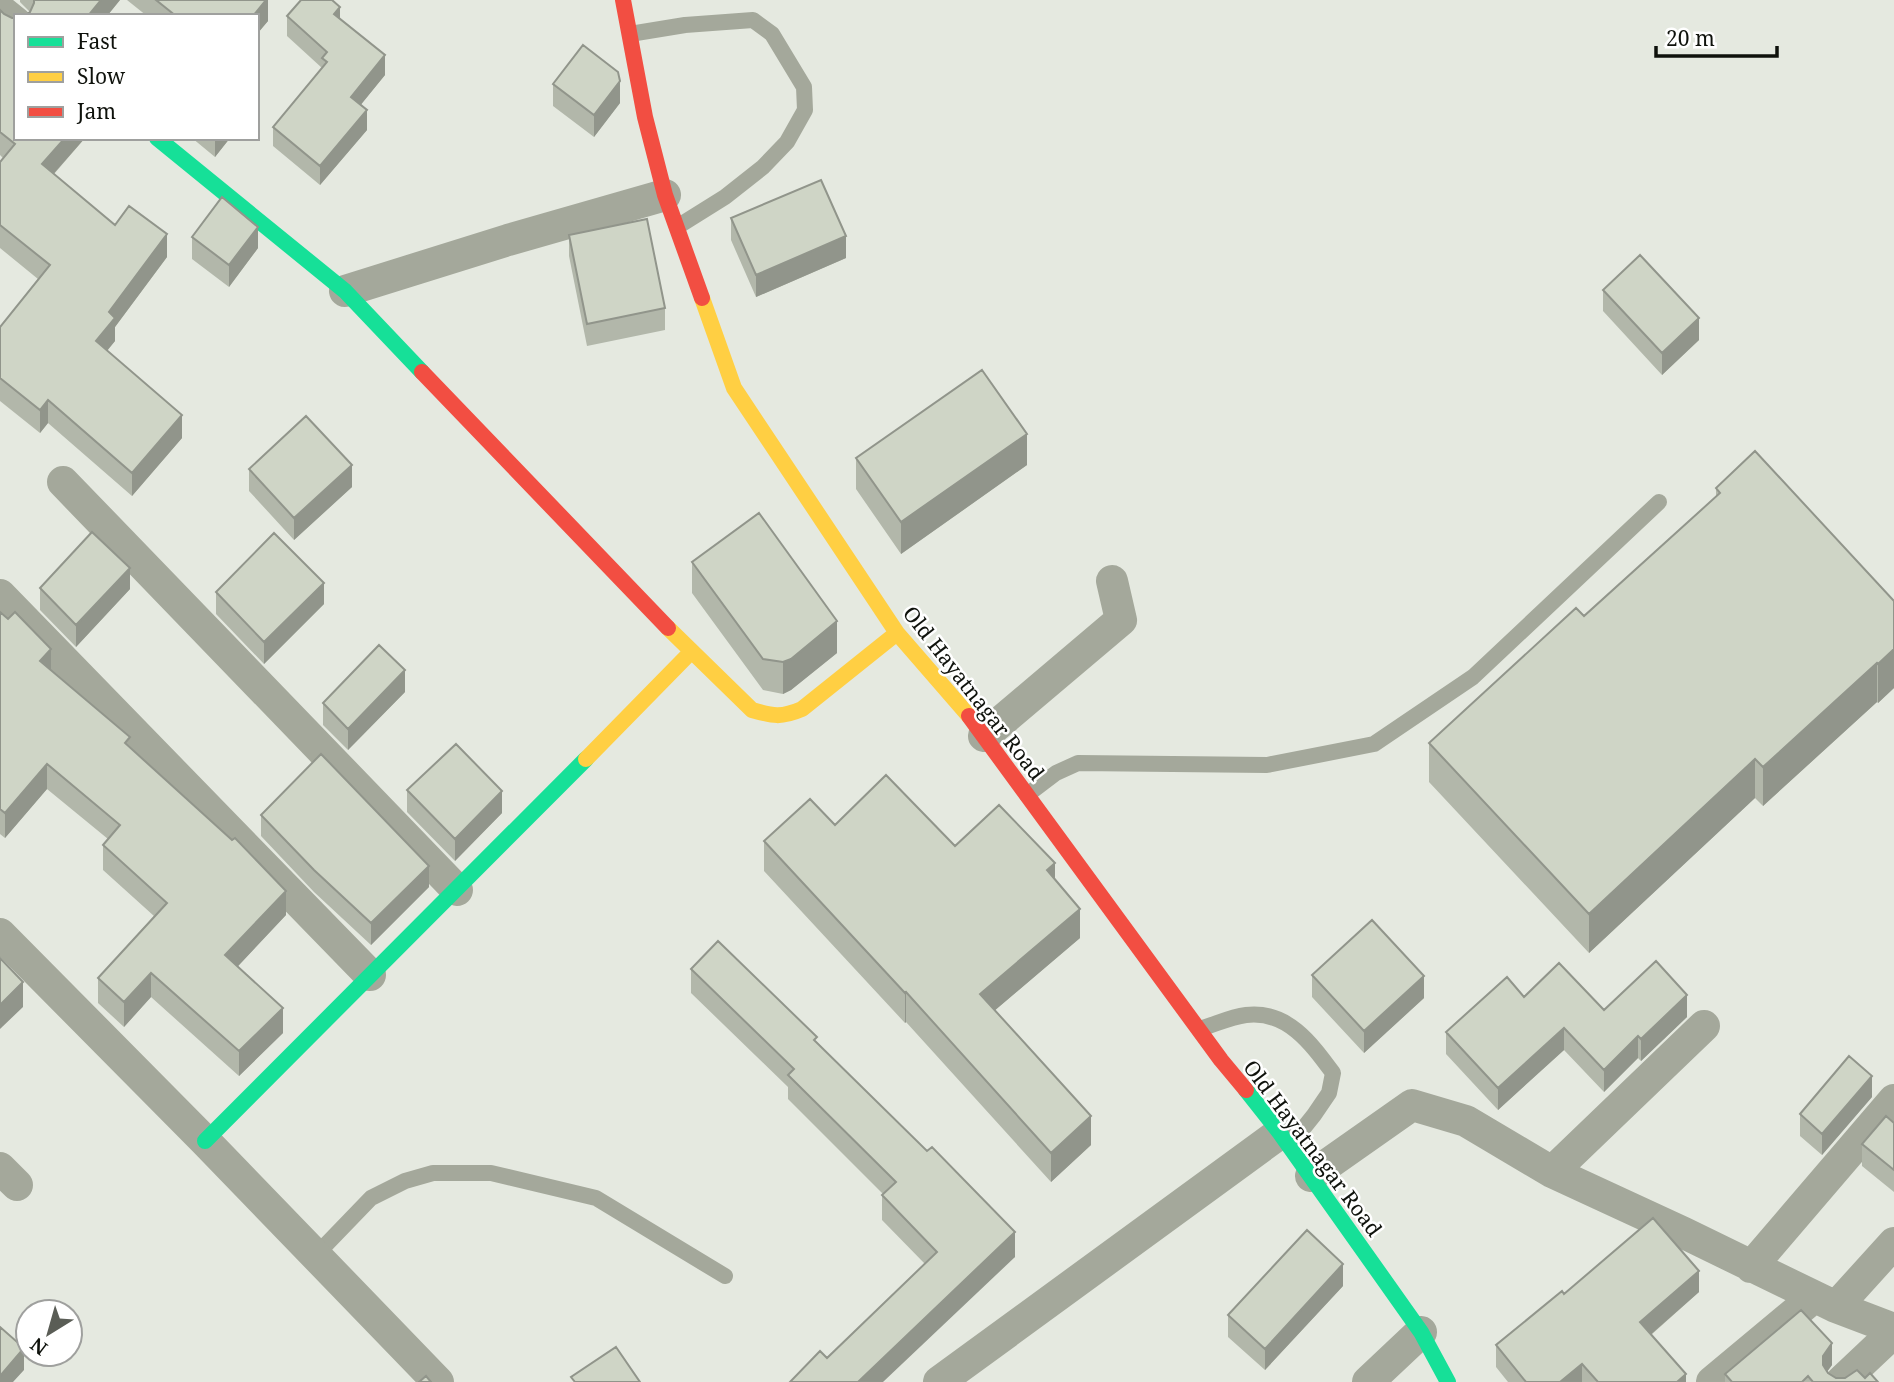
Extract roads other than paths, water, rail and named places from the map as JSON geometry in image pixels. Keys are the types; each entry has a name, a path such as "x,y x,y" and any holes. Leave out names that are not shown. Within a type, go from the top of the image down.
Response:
{"street":[{"name":"Old Hayatnagar Road","path":"623,0 645,117 665,195 734,388 897,634 984,736 1199,1030 1285,1139 1421,1332 1448,1382"},
{"path":"0,10 14,21"},
{"path":"159,140 345,291 691,652 752,710 767,715 786,716 802,709 897,634"},
{"path":"345,291 665,195"},
{"path":"63,482 457,890"},
{"path":"984,736 1121,620 1112,581"},
{"path":"0,596 370,975"},
{"path":"205,1141 691,652"},
{"path":"0,934 438,1382"},
{"path":"1552,1172 1704,1026"},
{"path":"1751,1267 1894,1100"},
{"path":"1311,1176 1412,1105 1466,1121 1552,1172 1825,1302 1894,1330 1841,1382"},
{"path":"939,1382 1285,1139"},
{"path":"1712,1382 1825,1302 1894,1243"},
{"path":"1368,1382 1421,1332"}],"lane":[{"path":"630,34 685,25 753,20 772,34 804,87 804,110 787,142 763,167 725,197 677,227"},
{"path":"1027,795 1056,773 1078,763 1267,765 1374,744 1473,677 1659,502"},
{"path":"1199,1030 1246,1015 1271,1016 1295,1027 1314,1047 1333,1073 1329,1093 1314,1115 1285,1139"},
{"path":"316,1255 370,1198 405,1181 433,1173 491,1174 596,1198 725,1276"}]}
